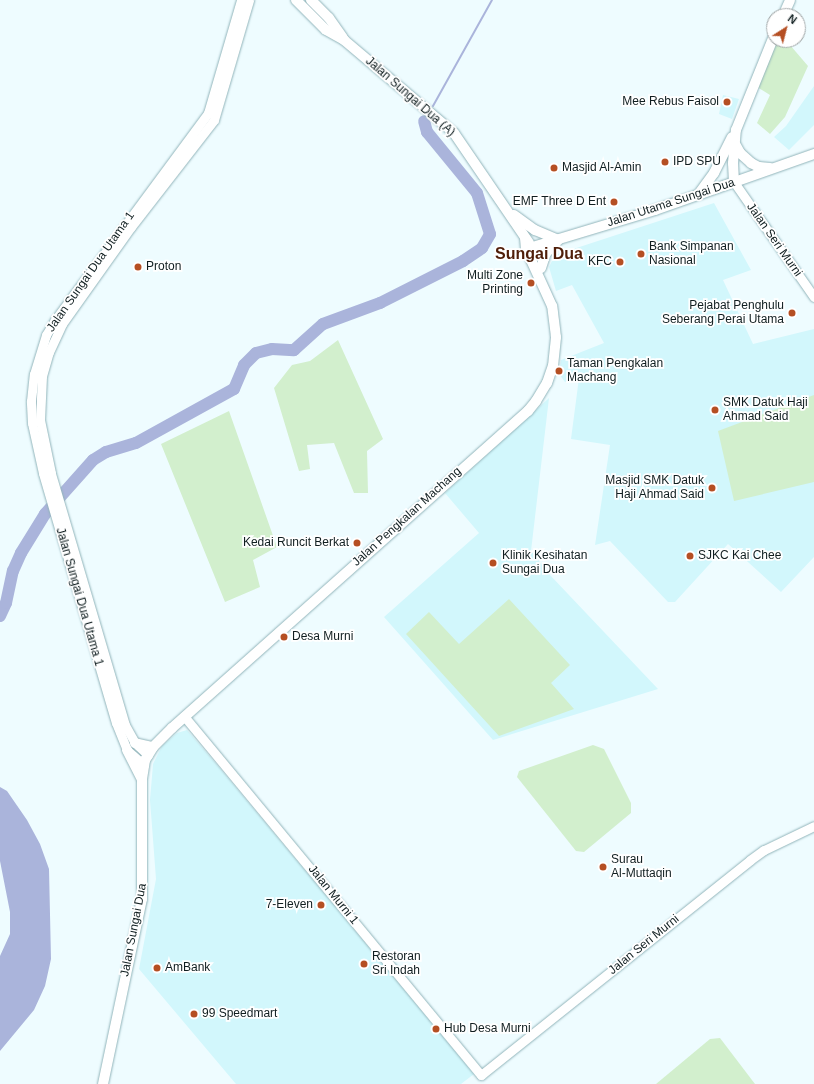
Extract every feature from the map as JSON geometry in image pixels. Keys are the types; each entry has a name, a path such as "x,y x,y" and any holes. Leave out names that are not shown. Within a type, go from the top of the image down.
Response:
{"main road":[{"name":"Jalan Sungai Dua (A)","path":"296,0 326,30 344,40 454,133 510,212 530,248"},
{"name":"Jalan Sungai Dua (A)","path":"310,0 329,18 344,40"},
{"path":"698,195 714,173 736,130 769,48"},
{"path":"734,182 734,142 736,130"},
{"path":"734,142 740,153 751,163 758,167 770,168"},
{"name":"Jalan Utama Sungai Dua","path":"530,248 698,195 770,168 814,154"},
{"path":"510,212 535,230 558,240 546,253 541,268"},
{"name":"Jalan Pengkalan Machang","path":"530,248 541,268 543,282"},
{"name":"Jalan Pengkalan Machang","path":"184,716 532,406 547,383 556,351 555,320 530,248"},
{"name":"Jalan Sungai Dua","path":"103,1084 143,891 142,779 144,765 150,751 184,716"},
{"path":"131,747 150,751"},
{"path":"131,747 142,779"}],"street":[{"name":"Jalan Sungai Dua Utama 1","path":"144,765 116,723 47,473 34,443 31,401 34,374 46,335 92,267 208,113 241,0"},
{"name":"Jalan Sungai Dua Utama 1","path":"47,473 39,401 42,376 53,340 95,276 214,120 249,0"},
{"name":"Jalan Seri Murni","path":"734,182 814,297"},
{"name":"Jalan Murni 1","path":"184,716 481,1075"},
{"name":"Jalan Seri Murni","path":"481,1075 750,860 764,850 814,826"}],"shaded area":[{"path":"814,86 814,125 789,150 774,137 786,126"},
{"path":"723,95 739,99 732,119 719,114"},
{"path":"714,203 751,270 723,280 753,344 814,329 814,557 781,592 728,544 675,602 668,602 610,541 595,545 610,445 571,439 579,378 565,382 559,374 561,360 604,343 572,285 556,291 549,267 555,255"},
{"name":"Klinik Kesihatan Sungai Dua","path":"549,398 531,551 550,575 658,689 493,740 384,617 479,533 445,493"},
{"path":"187,730 474,1074 461,1084 236,1084 139,969 156,879 150,800 153,764 162,746 177,733"}],"green space":[{"path":"774,48 793,48 808,66 785,117 770,134 757,123 770,95 757,87"},
{"path":"338,340 383,439 367,451 368,493 354,493 334,443 307,445 310,469 299,471 274,388 292,365 310,361"},
{"path":"814,395 814,482 734,501 718,431"},
{"path":"229,411 277,547 253,560 260,587 225,602 161,444"},
{"path":"509,599 570,665 551,683 574,709 499,736 406,634 429,612 459,644"},
{"path":"593,745 604,749 631,803 631,813 584,852 576,851 517,777 519,771"},
{"path":"720,1038 755,1084 656,1084 710,1039"}],"water":[{"path":"0,787 7,791 27,820 40,844 49,869 51,959 45,986 34,1010 0,1051 0,956 10,934 10,912 0,861"}],"waterway":[{"path":"433,106 492,0"},
{"path":"0,616 6,603 13,571 21,553 45,514 93,460 106,452 136,443 234,389 244,365 256,353 272,349 294,350 323,324 380,303 463,261 482,248 490,234 477,193 427,132 424,121"}],"place":[{"name":"Mee Rebus Faisol","path":"727,102"},
{"name":"IPD SPU","path":"665,162"},
{"name":"Masjid Al-Amin","path":"554,168"},
{"name":"EMF Three D Ent","path":"614,202"},
{"name":"Bank Simpanan Nasional","path":"641,254"},
{"name":"KFC","path":"620,262"},
{"name":"Proton","path":"138,267"},
{"name":"Multi Zone Printing","path":"531,283"},
{"name":"Pejabat Penghulu Seberang Perai Utama","path":"792,313"},
{"name":"Taman Pengkalan Machang","path":"559,371"},
{"name":"SMK Datuk Haji Ahmad Said","path":"715,410"},
{"name":"Masjid SMK Datuk Haji Ahmad Said","path":"712,488"},
{"name":"Kedai Runcit Berkat","path":"357,543"},
{"name":"SJKC Kai Chee","path":"690,556"},
{"name":"Klinik Kesihatan Sungai Dua","path":"493,563"},
{"name":"Desa Murni","path":"284,637"},
{"name":"Surau Al-Muttaqin","path":"603,867"},
{"name":"7-Eleven","path":"321,905"},
{"name":"Restoran Sri Indah","path":"364,964"},
{"name":"AmBank","path":"157,968"},
{"name":"99 Speedmart","path":"194,1014"},
{"name":"Hub Desa Murni","path":"436,1029"}],"district":[{"name":"Sungai Dua","path":"539,254"}]}
